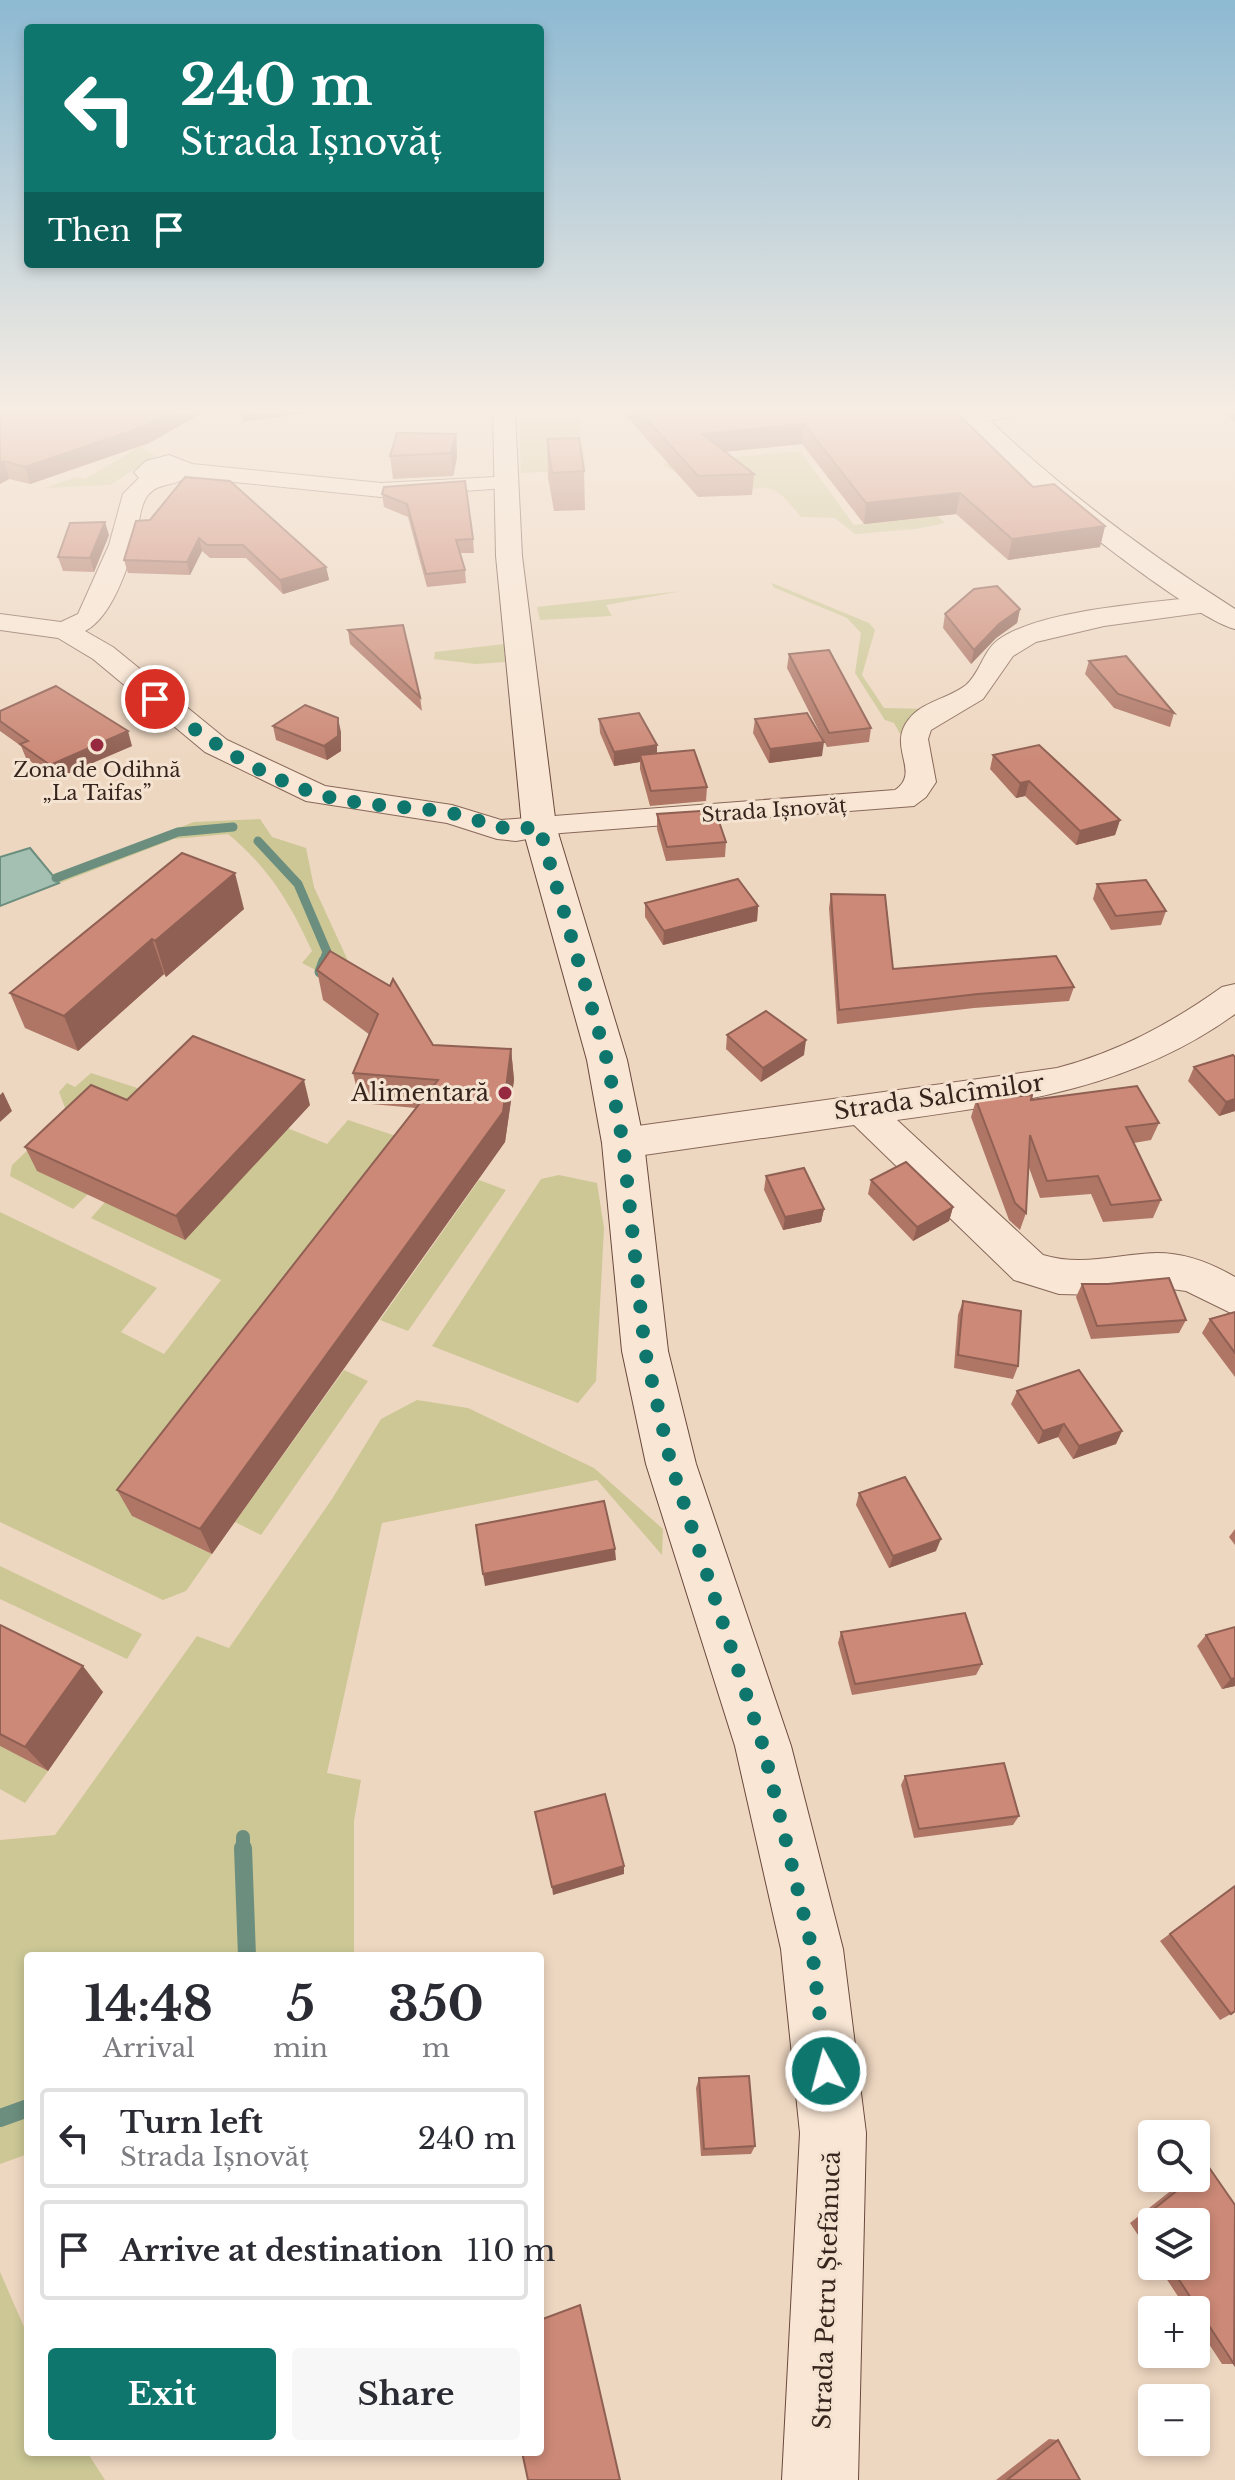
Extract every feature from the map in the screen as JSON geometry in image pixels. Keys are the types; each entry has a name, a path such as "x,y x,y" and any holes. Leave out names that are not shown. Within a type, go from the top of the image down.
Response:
{"main road":[{"name":"Strada Petru Ștefănucă","path":"508,528 539,826 607,1060 623,1143 645,1351 671,1464 763,1746 812,1949 833,2133 820,2480"},
{"path":"1103,528 1235,621"}],"street":[{"path":"65,631 89,619 118,556 126,528"},
{"name":"Strada Ișnovăț","path":"0,622 65,631 103,653 176,717 216,746 317,794 452,814 497,829 516,831 539,826 903,799 920,786 923,775 915,732 922,721 981,687 997,655 1005,648 1037,634 1074,625 1207,604"},
{"name":"Strada Salcîmilor","path":"623,1143 860,1108 1026,1088 1086,1076 1147,1052 1182,1033 1235,996"},
{"path":"860,1108 1029,1268 1059,1277 1101,1278 1158,1270 1195,1275 1235,1298"}],"shaded area":[{"path":"847,528 922,528 916,529 855,534"},
{"path":"772,583 869,623 875,630 862,675 884,708 929,709 902,737 894,723 885,720 855,673 861,633 847,618 773,587"},
{"path":"682,591 606,605 612,616 540,620 537,607"},
{"path":"504,644 505,662 476,664 434,659 435,652"},
{"path":"260,819 272,837 306,848 314,887 349,963 333,979 302,963 312,951 296,917 256,860 228,834 174,839 60,883 53,875 194,822"},
{"path":"30,848 59,883 0,906 0,857"},
{"path":"91,1073 165,1097 178,1084 327,1144 348,1120 417,1143 132,1516 212,1554 186,1591 163,1600 0,1522 0,1212 157,1288 121,1332 164,1354 221,1280 91,1218 105,1202 88,1194 73,1209 10,1176 12,1165 67,1113 59,1092 67,1083 75,1087"},
{"path":"559,1175 597,1183 604,1228 596,1381 578,1403 432,1346 541,1179"},
{"path":"479,1180 506,1190 408,1331 380,1320"},
{"path":"344,1370 368,1381 261,1535 235,1522"},
{"path":"417,1400 468,1408 594,1468 663,1529 662,1555 597,1480 382,1523 327,1773 361,1780 354,1821 354,1952 24,1952 24,2155 0,2164 0,1840 55,1835 197,1636 229,1648 332,1499 381,1419"},
{"path":"0,1566 142,1634 127,1659 0,1599"},
{"path":"0,1746 48,1771 25,1803 0,1789"},
{"path":"0,2272 24,2327 24,2456 90,2456 105,2480 0,2480"}],"building":[{"path":"68,528 103,528 90,558 58,557"},
{"path":"134,528 282,528 326,567 280,580 243,545 207,545 199,538 187,562 124,560"},
{"path":"413,528 471,528 473,539 456,540 465,570 426,574"},
{"path":"999,528 1093,528 1012,539"},
{"path":"997,586 1020,609 999,624 974,650 945,614 974,589"},
{"path":"403,625 420,697 348,630"},
{"path":"829,650 871,728 829,733 789,654"},
{"path":"1126,656 1174,713 1118,694 1089,661"},
{"path":"56,686 128,731 50,765 20,744 28,741 0,721 0,711"},
{"path":"305,705 338,718 338,736 324,746 273,726"},
{"path":"639,713 657,745 614,752 599,719"},
{"path":"807,713 824,742 770,749 755,719"},
{"path":"1039,745 1120,820 1080,831 1029,781 1020,783 993,755"},
{"path":"694,750 707,787 651,791 640,755"},
{"path":"715,810 726,842 667,847 657,814"},
{"path":"182,853 235,873 155,941 152,939 64,1016 10,993"},
{"path":"738,879 758,906 664,931 645,903"},
{"path":"1146,880 1166,911 1116,916 1097,884"},
{"path":"831,894 885,895 893,969 1056,956 1074,987 839,1010"},
{"path":"330,951 390,986 393,979 433,1045 511,1049 503,1112 200,1529 117,1490 438,1080 353,1073 378,1014 317,970"},
{"path":"766,1011 806,1040 763,1068 727,1035"},
{"path":"193,1036 304,1080 176,1216 25,1147 91,1085 127,1100"},
{"path":"1233,1055 1235,1099 1226,1102 1194,1067"},
{"path":"1137,1086 1159,1123 1126,1127 1161,1200 1111,1205 1098,1176 1047,1181 1030,1135 1026,1213 1015,1203 976,1100 1032,1095 1031,1100"},
{"path":"906,1162 953,1207 917,1227 871,1180"},
{"path":"804,1168 824,1209 785,1217 766,1176"},
{"path":"1169,1278 1186,1320 1097,1326 1082,1284 1108,1284"},
{"path":"963,1301 1021,1311 1018,1366 958,1355"},
{"path":"1235,1312 1235,1353 1210,1319"},
{"path":"1079,1370 1122,1431 1079,1446 1064,1424 1043,1431 1017,1391"},
{"path":"905,1477 941,1539 893,1556 859,1493"},
{"path":"604,1501 615,1549 483,1574 476,1525"},
{"path":"965,1613 982,1664 855,1684 841,1632"},
{"path":"0,1625 83,1666 25,1747 0,1734"},
{"path":"1235,1627 1235,1678 1231,1679 1206,1635"},
{"path":"1004,1763 1019,1816 919,1829 905,1776"},
{"path":"605,1794 624,1866 552,1887 535,1812"},
{"path":"1235,1886 1235,2011 1231,2014 1170,1934"},
{"path":"749,2076 755,2146 704,2149 699,2078"},
{"path":"1210,2169 1235,2205 1234,2364 1210,2327 1210,2296 1190,2296 1179,2280 1210,2280 1210,2208 1155,2208 1175,2192 1210,2192"},
{"path":"580,2305 620,2480 528,2480 523,2456 544,2456 544,2318"},
{"path":"1058,2440 1080,2480 1007,2480"}],"waterway":[{"path":"56,878 178,832 233,827"},
{"path":"258,841 298,884 327,952 323,963"},
{"path":"320,972 324,961"},
{"path":"243,1837 243,1848"},
{"path":"243,1848 247,1952"},
{"path":"0,2118 24,2109"}],"place":[{"name":"Zona de Odihnă „La Taifas”","path":"97,745"},
{"name":"Alimentară","path":"505,1093"}],"route":[{"path":"155,699 216,746 317,794 452,814 478,820 497,829 516,831 539,826 607,1060 623,1143 645,1351 671,1464 763,1746 812,1949 826,2071"}]}
